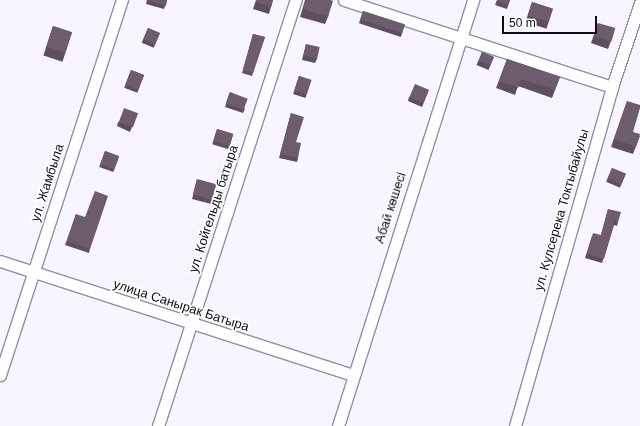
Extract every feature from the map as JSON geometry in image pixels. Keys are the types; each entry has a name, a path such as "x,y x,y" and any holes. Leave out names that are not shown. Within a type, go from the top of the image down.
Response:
{"street":[{"name":"ул. Жамбыла","path":"0,374 122,0"},
{"name":"ул. Койгельды батыра","path":"158,426 296,0"},
{"path":"344,0 612,86"},
{"name":"Абай көшесі","path":"338,426 460,37 473,0"},
{"name":"ул. Кулсерека Токтыбайулы","path":"515,426 612,86 640,3"},
{"name":"улица Санырак Батыра","path":"0,261 353,375"}],"building":[{"path":"147,0 167,0 166,6"},
{"path":"256,0 273,0 271,7 256,2"},
{"path":"306,0 333,1 328,17 303,9"},
{"path":"497,0 510,0 508,5"},
{"path":"532,2 553,9 549,22 528,15"},
{"path":"363,11 405,25 402,33 360,20"},
{"path":"598,23 615,28 611,41 594,36"},
{"path":"53,26 72,32 65,53 46,47"},
{"path":"148,28 160,33 155,44 143,39"},
{"path":"253,34 265,37 253,73 243,70"},
{"path":"306,44 320,47 317,59 304,56"},
{"path":"482,52 494,57 490,65 479,61"},
{"path":"507,59 560,77 555,90 521,79 518,88 499,81"},
{"path":"131,70 144,75 138,90 125,85"},
{"path":"299,76 311,80 307,94 294,90"},
{"path":"415,84 429,90 423,103 410,97"},
{"path":"230,92 248,99 243,110 226,103"},
{"path":"627,101 640,105 633,132 640,134 636,147 614,139"},
{"path":"124,108 138,113 133,127 119,122"},
{"path":"291,113 304,117 296,142 301,143 298,158 280,154"},
{"path":"217,129 233,134 229,146 213,141"},
{"path":"105,151 119,156 114,169 100,164"},
{"path":"612,168 626,174 622,184 608,178"},
{"path":"197,179 216,184 212,200 193,194"},
{"path":"95,191 108,196 90,249 67,241 76,214 85,217"},
{"path":"608,209 621,212 618,222 615,221 604,259 587,254 593,233 601,235"}]}
